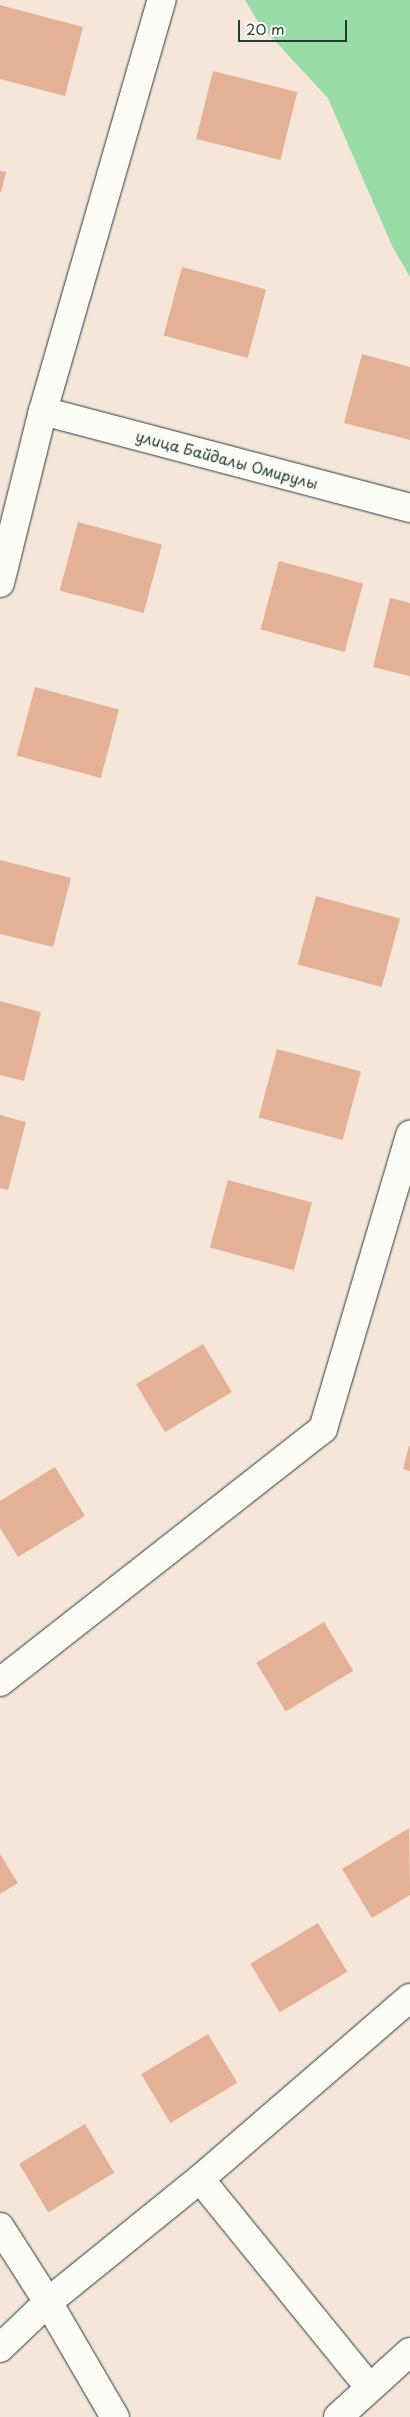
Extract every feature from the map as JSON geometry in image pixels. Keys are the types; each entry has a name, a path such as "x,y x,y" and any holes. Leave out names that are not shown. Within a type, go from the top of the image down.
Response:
{"street":[{"path":"0,583 43,411 162,0"},
{"name":"улица Байдалы Омирулы","path":"43,411 410,508"},
{"path":"0,1682 323,1429 410,1135"},
{"path":"0,2348 48,2302 200,2179 410,1998"},
{"path":"200,2179 369,2387"},
{"path":"0,2227 48,2302 115,2417"},
{"path":"338,2417 410,2352"}],"green space":[{"path":"245,0 410,0 410,277 392,246 328,98 260,25"}],"building":[{"path":"0,5 83,27 65,96 0,79"},
{"path":"213,71 297,92 280,160 196,139"},
{"path":"0,171 6,172 1,192 0,191"},
{"path":"182,267 266,290 248,358 164,336"},
{"path":"362,354 410,367 410,440 344,423"},
{"path":"78,522 162,545 144,613 60,591"},
{"path":"279,561 363,584 345,652 261,630"},
{"path":"390,598 410,603 410,676 373,667"},
{"path":"35,687 119,710 101,778 17,756"},
{"path":"0,860 71,878 53,947 0,934"},
{"path":"316,896 400,919 382,987 298,965"},
{"path":"0,1001 41,1012 24,1081 0,1075"},
{"path":"277,1049 361,1072 343,1140 259,1118"},
{"path":"0,1115 26,1122 8,1190 0,1188"},
{"path":"228,1180 312,1203 294,1270 210,1248"},
{"path":"203,1344 232,1392 165,1432 136,1384"},
{"path":"410,1446 410,1471 403,1469"},
{"path":"55,1467 85,1516 18,1557 0,1528 0,1501"},
{"path":"324,1622 353,1671 286,1712 256,1663"},
{"path":"409,1828 410,1895 372,1918 342,1869"},
{"path":"0,1854 18,1883 0,1894"},
{"path":"318,1923 347,1972 280,2013 250,1964"},
{"path":"208,2034 237,2083 170,2123 141,2074"},
{"path":"85,2124 114,2173 48,2213 19,2164"}]}
